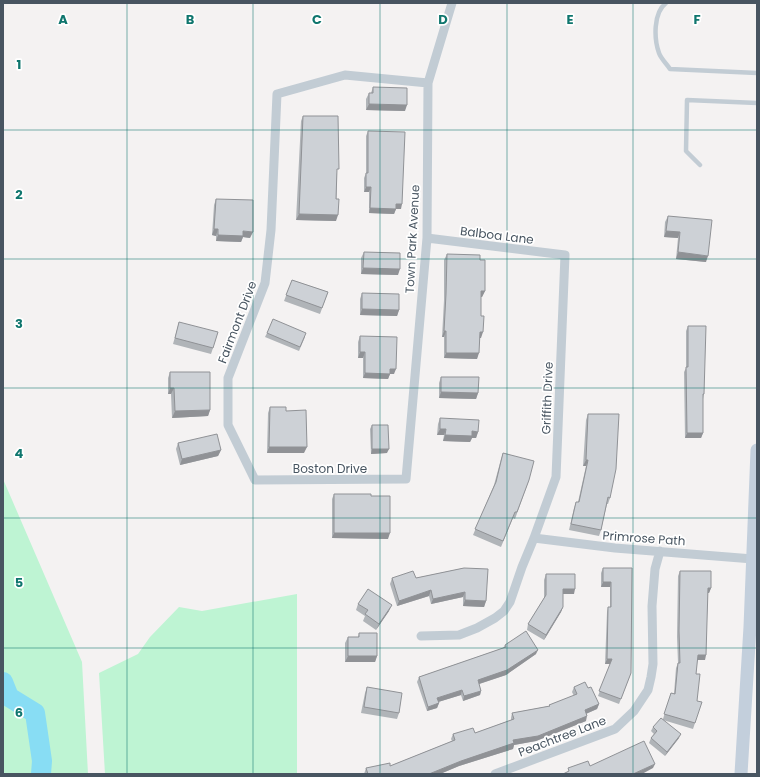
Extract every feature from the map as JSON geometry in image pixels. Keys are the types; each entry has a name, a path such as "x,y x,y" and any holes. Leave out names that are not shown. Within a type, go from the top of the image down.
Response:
{"main road":[{"path":"741,774 753,559 757,450"}],"street":[{"name":"Town Park Avenue","path":"406,480 427,238 428,83 452,3"},
{"name":"Fairmont Drive","path":"255,480 228,425 228,378 265,283 272,230 277,94 345,75 428,83"},
{"name":"Balboa Lane","path":"427,238 565,255"},
{"name":"Griffith Drive","path":"421,636 459,635 477,628 495,618 504,611 510,602 556,477 565,255"},
{"name":"Boston Drive","path":"255,480 406,480"},
{"name":"Primrose Path","path":"534,538 602,547 753,559"},
{"name":"Peachtree Lane","path":"495,774 615,728 634,711 648,690 651,677 653,664 652,606 655,569 660,551"}],"lane":[{"path":"666,3 661,7 656,21 656,43 660,55 670,69 757,73"},
{"path":"700,165 686,152 687,100 757,104"}],"green space":[{"path":"3,479 82,662 88,774 3,774"},
{"path":"297,594 297,774 105,774 99,673 138,654 150,637 179,607 202,611"}],"building":[{"path":"373,87 407,88 407,105 369,104 369,93 373,93"},
{"path":"303,116 338,116 339,169 337,169 336,199 339,199 338,215 299,214"},
{"path":"368,131 405,132 402,204 396,204 396,209 370,208 371,187 366,187 366,173 368,173"},
{"path":"216,199 253,200 253,232 243,231 243,236 218,235 218,229 214,229"},
{"path":"668,216 712,220 708,256 678,252 680,232 666,231"},
{"path":"364,252 400,253 400,269 363,268"},
{"path":"447,254 480,255 480,260 485,260 485,291 481,291 481,316 484,316 483,332 480,332 479,353 446,353 446,331 444,331"},
{"path":"292,280 328,292 322,308 286,295"},
{"path":"362,293 399,294 399,310 362,309"},
{"path":"273,319 306,333 300,347 267,333"},
{"path":"179,322 218,332 213,348 175,338"},
{"path":"688,326 706,326 703,433 687,433 686,367 688,367"},
{"path":"360,336 397,337 396,369 390,369 390,374 365,373 365,352 360,352"},
{"path":"170,372 210,372 210,410 175,411 174,388 170,388"},
{"path":"441,377 479,377 478,393 441,392"},
{"path":"270,407 286,407 286,411 306,410 307,447 269,447"},
{"path":"588,414 619,414 616,469 601,530 571,524 576,502 579,502 588,460 586,460"},
{"path":"440,418 479,420 478,432 472,431 472,436 445,435 446,429 440,429"},
{"path":"372,425 388,425 389,449 372,449"},
{"path":"217,434 221,450 182,459 178,443"},
{"path":"503,453 534,461 529,480 517,512 515,512 503,541 475,529 496,482"},
{"path":"334,494 371,494 371,496 390,496 390,533 334,533"},
{"path":"464,568 488,569 486,601 465,600 465,592 433,599 431,590 399,601 392,578 413,571 416,578"},
{"path":"603,568 632,568 631,673 621,699 599,691 612,659 607,659 608,607 611,607 611,582 603,582"},
{"path":"680,571 711,571 711,588 708,588 706,655 698,655 696,674 700,674 697,701 702,702 695,723 664,714 671,693 675,694 678,663 680,663"},
{"path":"546,574 575,574 575,589 563,589 563,607 546,635 528,624 546,595"},
{"path":"368,589 392,605 379,624 365,614 368,610 358,604"},
{"path":"526,631 538,650 507,670 478,680 481,691 464,696 462,690 437,698 439,703 428,707 419,677 506,647 505,645"},
{"path":"359,633 377,633 377,656 348,656 348,637 359,637"},
{"path":"585,682 588,688 591,687 599,704 585,710 587,716 538,736 513,740 514,743 461,761 429,774 368,774 366,768 390,763 390,766 455,740 453,734 473,728 475,733 514,719 512,713 550,706 549,705 577,694 574,687"},
{"path":"367,687 402,693 399,713 364,707"},
{"path":"661,718 681,734 667,752 651,738 657,731 653,727"},
{"path":"644,741 655,764 633,774 563,774 569,771 568,768 588,761 590,766"}],"waterway":[{"path":"3,682 9,697 35,713 42,761 41,774"}]}
